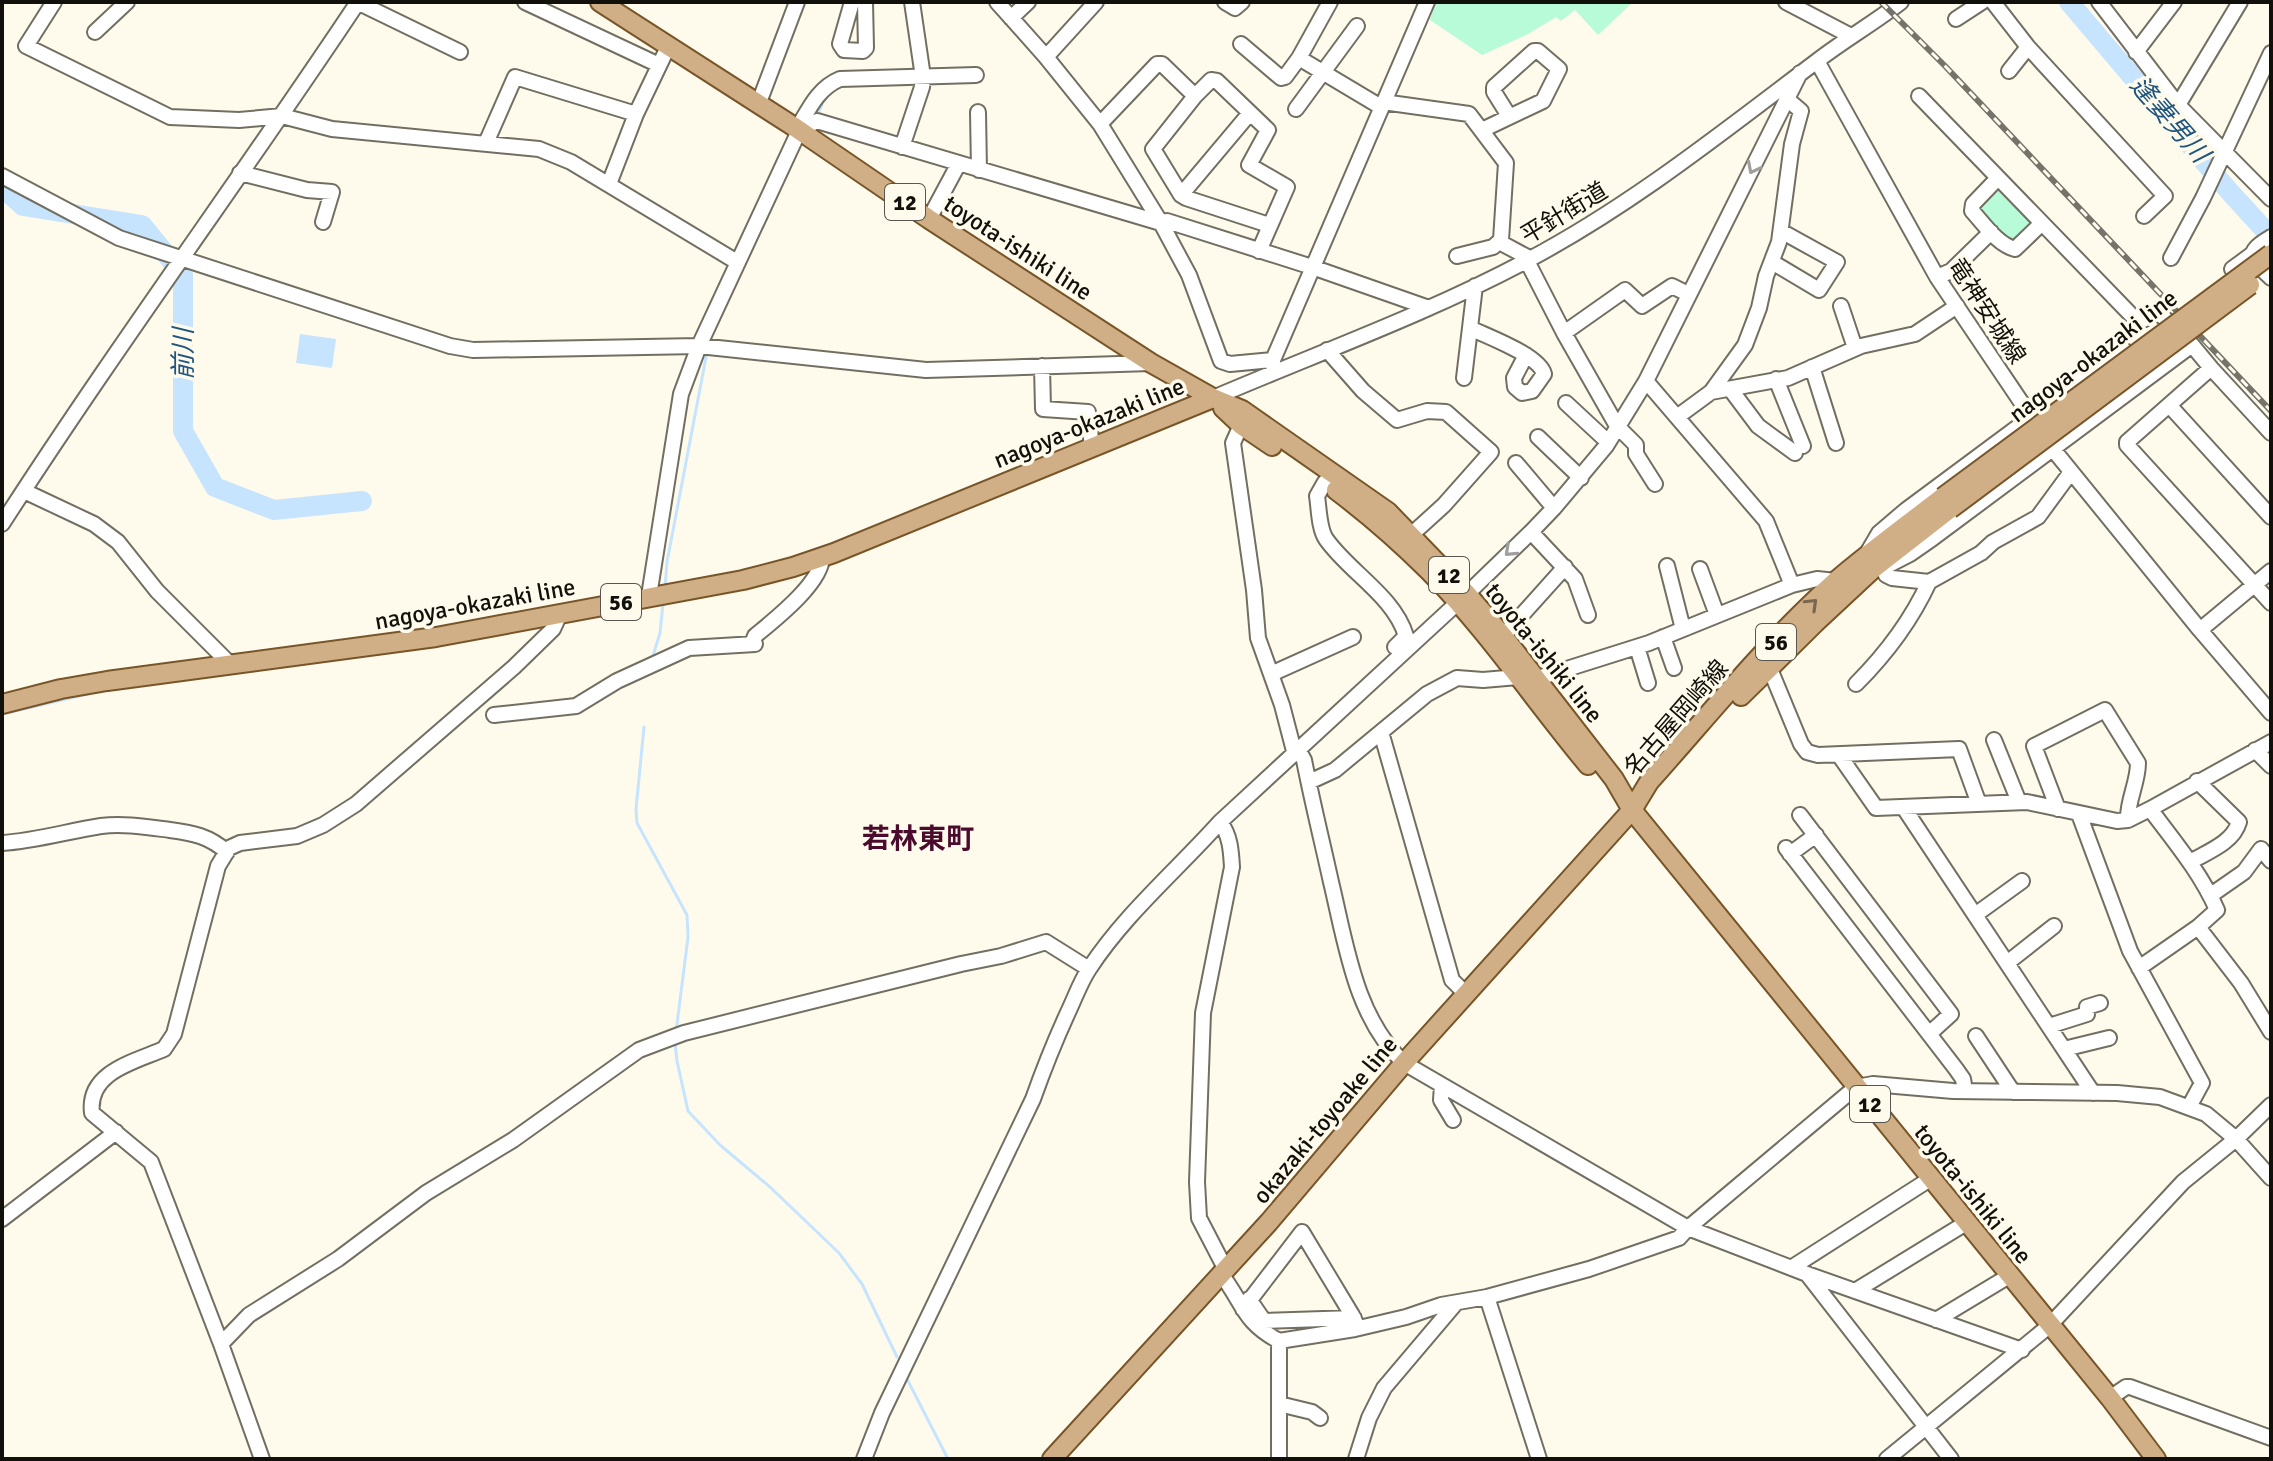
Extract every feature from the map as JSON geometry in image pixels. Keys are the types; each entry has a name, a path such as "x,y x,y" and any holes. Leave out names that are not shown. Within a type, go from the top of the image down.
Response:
{"main road":[{"name":"toyota-ishiki line","path":"600,2 1151,363 1213,398 1242,410 1388,512 1411,535 1614,779 1632,810 2110,1398 2156,1459"},
{"name":"nagoya-okazaki line","path":"1947,503 2258,253"},
{"name":"nagoya-okazaki line","path":"1947,503 2271,269"},
{"name":"toyota-ishiki line","path":"1213,398 1241,425 1371,517 1462,598 1503,636 1527,678"},
{"name":"nagoya-okazaki line","path":"2,704 107,681 364,648 559,616 743,580 822,557 1213,398"},
{"name":"名古屋岡崎線","path":"1632,810 1659,790 1744,693 1874,565 1947,503"},
{"name":"名古屋岡崎線","path":"1632,810 1649,782 1798,618 1836,581 1874,565"},
{"name":"okazaki-toyoake line","path":"1052,1459 1269,1222 1404,1063 1632,810"}],"street":[{"path":"54,2 26,46 170,117 239,120 282,116 332,129 539,149 609,184 737,262"},
{"path":"95,32 127,2"},
{"path":"2,524 358,2 460,52"},
{"path":"525,2 659,65"},
{"path":"758,105 797,2"},
{"path":"852,2 840,44 844,50 863,51 866,48 865,2"},
{"path":"902,147 923,77 912,2"},
{"path":"997,2 1100,124 1189,275 1221,361 1273,366 1312,267 1427,2"},
{"path":"1011,18 1028,2"},
{"path":"1046,57 1096,2"},
{"path":"1225,2 1235,8 1242,2"},
{"path":"1241,44 1281,78 1285,77 1330,2"},
{"path":"1786,2 1851,36"},
{"name":"平針街道","path":"1213,398 1273,366 1327,350 1429,308 1529,260 1617,207 1901,2"},
{"path":"1956,19 1982,2"},
{"path":"1993,2 2028,47 2165,196 2144,216"},
{"path":"2099,2 2178,105 2271,199"},
{"path":"2136,52 2174,2"},
{"path":"2178,105 2240,2"},
{"path":"1296,109 1357,26"},
{"path":"609,184 636,114 668,47"},
{"path":"2009,71 2028,47"},
{"path":"1482,130 1543,101 1559,69 1538,51 1534,51 1494,87 1509,116"},
{"path":"2171,258 2203,198 2271,53"},
{"path":"1299,58 1382,104 1469,114 1506,163 1503,244 1529,260 1564,333 1617,426 1636,445 1636,454 1655,484"},
{"name":"竜神安城線","path":"1817,61 1937,277 2030,418 2200,630 2271,713"},
{"path":"1100,124 1157,64 1162,64 1195,96"},
{"path":"864,1459 895,1387 1033,1099 1051,1050 1089,969 1118,929 1220,822 1462,598 1531,532 1581,478 1646,381 1800,73"},
{"path":"649,596 678,409 699,346 798,130 820,91 840,79 976,75"},
{"path":"486,143 515,77 636,114"},
{"path":"1259,251 1287,187 1249,165 1268,130 1215,80 1209,82 1153,149 1181,195 1269,225"},
{"path":"1919,96 2136,320 2143,320 2157,311 2271,433"},
{"path":"1677,417 1711,392 1745,345 1759,308 1766,276 1779,242 1792,144 1801,111 1787,99"},
{"path":"1751,110 1768,118 1773,130"},
{"path":"978,112 979,170"},
{"path":"1181,195 1250,113"},
{"path":"798,130 817,121 1161,223 1167,221 1429,308"},
{"path":"929,219 959,163"},
{"path":"240,173 307,190 332,192 323,222"},
{"path":"2,176 119,238 450,346 473,350 699,346 926,370 1151,363"},
{"path":"1997,179 1973,204 1972,211 1991,232 2010,249 2015,249 2041,224"},
{"path":"1772,262 1819,290 1837,262 1781,231"},
{"path":"1937,277 1951,271 1991,232"},
{"path":"2271,237 2252,260 2271,278"},
{"path":"1457,256 1493,247 1501,240"},
{"path":"2232,269 2258,253"},
{"path":"1464,378 1475,286"},
{"path":"1564,333 1625,290 1642,306 1672,286 1688,294"},
{"path":"1841,306 1855,348"},
{"path":"1711,392 1788,378 1855,348 1915,334 1957,306"},
{"path":"1470,328 1526,355"},
{"path":"1874,565 1933,538 2192,345"},
{"path":"1874,565 1879,533 2123,349"},
{"path":"1327,350 1363,391 1397,420 1427,411 1446,412 1491,452 1444,505 1411,535"},
{"path":"1042,366 1043,409 1088,412 1092,447"},
{"path":"1812,367 1836,443"},
{"path":"2211,368 2129,438 2127,445 2271,603"},
{"path":"1731,390 1758,426 1799,449 1776,379"},
{"path":"1646,381 1766,521 1792,585"},
{"path":"1566,403 1608,442"},
{"path":"2169,405 2271,517"},
{"path":"1241,425 1233,443 1258,638 1296,750 1304,760 1341,930 1366,1008 1386,1044 1404,1063 1688,1228 2022,1350"},
{"path":"1538,437 1581,478"},
{"path":"1516,463 1554,508"},
{"path":"1874,565 1892,578 1929,582 2038,517 2071,472"},
{"path":"1315,733 1331,708 1406,636 1403,624 1377,592 1324,537 1317,496 1325,482"},
{"path":"24,491 94,524 118,542 157,591 230,664"},
{"path":"1531,532 1575,579 1588,615"},
{"path":"494,715 576,706 617,681 689,648 755,644 755,636 793,604 822,566 822,557"},
{"path":"1667,566 1683,629"},
{"path":"1503,636 1565,567"},
{"path":"1700,569 1717,615"},
{"path":"2200,630 2271,571"},
{"path":"1309,782 1335,770 1427,694 1457,678 1527,678 1637,647 1792,585 1817,579 1836,581"},
{"path":"1856,684 1903,628 1929,582"},
{"path":"262,1459 151,1162 92,1113 90,1101 100,1080 170,1044 218,866 229,848 240,843 297,836 323,825 356,804 514,667 553,629 559,616"},
{"path":"1271,674 1353,637"},
{"path":"1663,637 1674,668"},
{"path":"1637,647 1648,683"},
{"path":"1770,669 1807,752 1839,755 1959,749 1979,804"},
{"path":"2058,809 2034,746 2105,710 2138,763 2128,820"},
{"path":"1381,732 1452,980 1466,994"},
{"path":"1994,740 2019,802"},
{"path":"1839,755 1876,808 2019,802 2117,821 2128,820 2150,809 2271,742"},
{"path":"2255,750 2271,766"},
{"path":"2190,862 2223,843 2238,828 2239,822 2197,781"},
{"path":"1904,808 2093,1093"},
{"path":"2139,968 2217,910 2190,862 2150,809"},
{"path":"2079,814 2130,951 2202,1083 2189,1107"},
{"path":"1800,815 1951,1014 1929,1034"},
{"path":"1220,822 1232,852 1232,867 1203,1013 1197,1182 1199,1218 1223,1272 1246,1304 1258,1329 1279,1341 1356,1323 1406,1317 1441,1305 1487,1297 1589,1269 1679,1238 1856,1087 1873,1084 1965,1091 2117,1093 2160,1097 2206,1114 2236,1139 2271,1178"},
{"path":"2,843 27,842 102,826 143,826 196,833 210,838 227,852"},
{"path":"1816,835 1788,851 1963,1079 1965,1091"},
{"path":"2211,895 2244,872 2261,849 2271,861"},
{"path":"1975,915 2022,881"},
{"path":"2007,963 2054,926"},
{"path":"2198,927 2241,983 2271,1032"},
{"path":"221,1344 249,1315 338,1259 426,1193 513,1140 647,1047 684,1033 1001,956 1046,942 1089,969"},
{"path":"2049,1026 2087,1014 2087,1007 2100,1003"},
{"path":"1976,1036 2013,1092"},
{"path":"2064,1049 2109,1038"},
{"path":"1442,1085 1441,1100 1453,1120"},
{"path":"1887,1459 2049,1326 2183,1182 2236,1139 2271,1105"},
{"path":"2,1219 116,1132"},
{"path":"1791,1268 1930,1179"},
{"path":"1855,1291 1966,1223"},
{"path":"1246,1304 1302,1232 1356,1323"},
{"path":"1807,1274 1951,1459"},
{"path":"1936,1320 2009,1276"},
{"path":"1487,1297 1539,1459"},
{"path":"1372,1459 1359,1452 1369,1418 1384,1388 1456,1303"},
{"path":"1246,1304 1264,1321 1356,1323"},
{"path":"1279,1341 1279,1459"},
{"path":"2110,1398 2130,1387 2271,1438"},
{"path":"1279,1404 1312,1412 1320,1418"}],"green space":[{"path":"1436,2 1633,2 1598,35 1575,10 1561,21 1556,17 1482,55 1430,20"},
{"path":"1998,189 2033,223 2016,242 2011,241 1980,211 1981,203"}],"water":[{"path":"300,334 336,339 332,368 296,363"}],"waterway":[{"name":"逢妻男川","path":"2069,2 2271,237"},
{"path":"817,115 822,105"},
{"name":"前川","path":"2,187 23,206 142,225 183,275 183,431 215,487 274,510 362,501"},
{"path":"665,588 667,562 707,352"},
{"path":"652,659 660,633 663,604"},
{"path":"2,714 92,693"},
{"path":"644,727 637,823 687,915 688,937 676,1032"},
{"path":"675,1043 688,1111 720,1145 770,1187 839,1253 862,1284 897,1357"},
{"path":"906,1377 948,1459"}],"railway":[{"path":"1881,2 2271,411"}],"district":[{"name":"若林東町","path":"918,838"}]}
